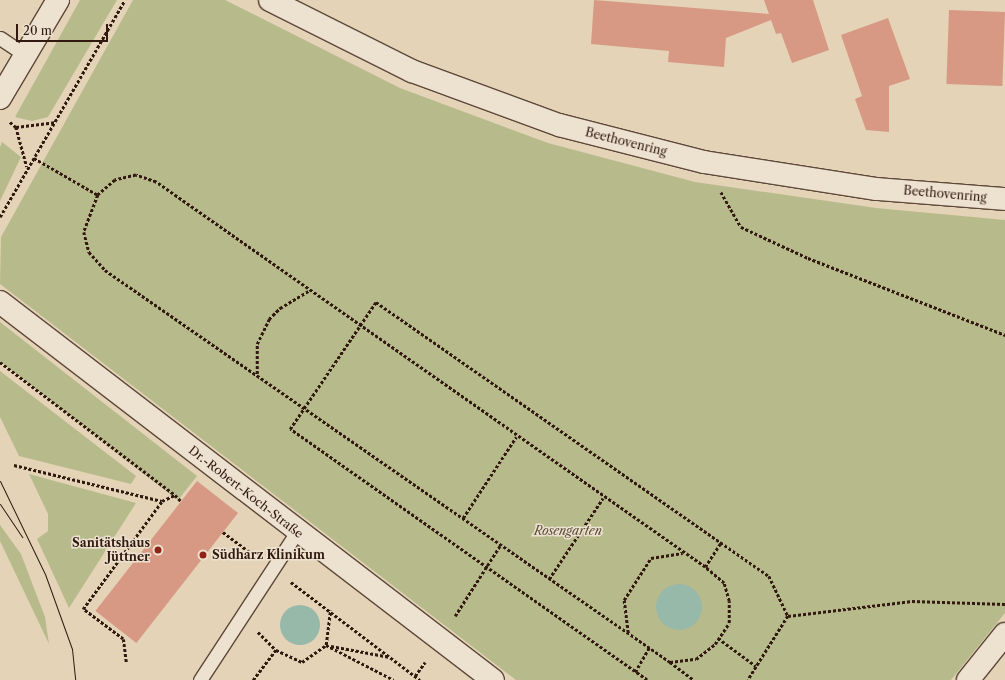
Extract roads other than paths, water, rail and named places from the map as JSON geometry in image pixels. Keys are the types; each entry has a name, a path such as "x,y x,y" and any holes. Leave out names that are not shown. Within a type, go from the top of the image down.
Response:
{"street":[{"path":"0,98 24,54 58,0"},
{"name":"Beethovenring","path":"270,0 412,72 559,125 704,162 877,189 1005,199"},
{"name":"Dr.-Robert-Koch-Straße","path":"0,302 297,532 493,680"},
{"path":"968,680 1005,634"}],"lane":[{"path":"0,38 24,54"},
{"path":"200,680 297,532"}],"tram line":[{"path":"0,481 45,574 72,649 75,680"},
{"path":"0,504 22,537"}],"place":[{"name":"Sanitätshaus Jüttner","path":"158,550"},
{"name":"Südharz Klinikum","path":"203,555"}],"park label":[{"name":"Rosengarten","path":"568,531"}]}
